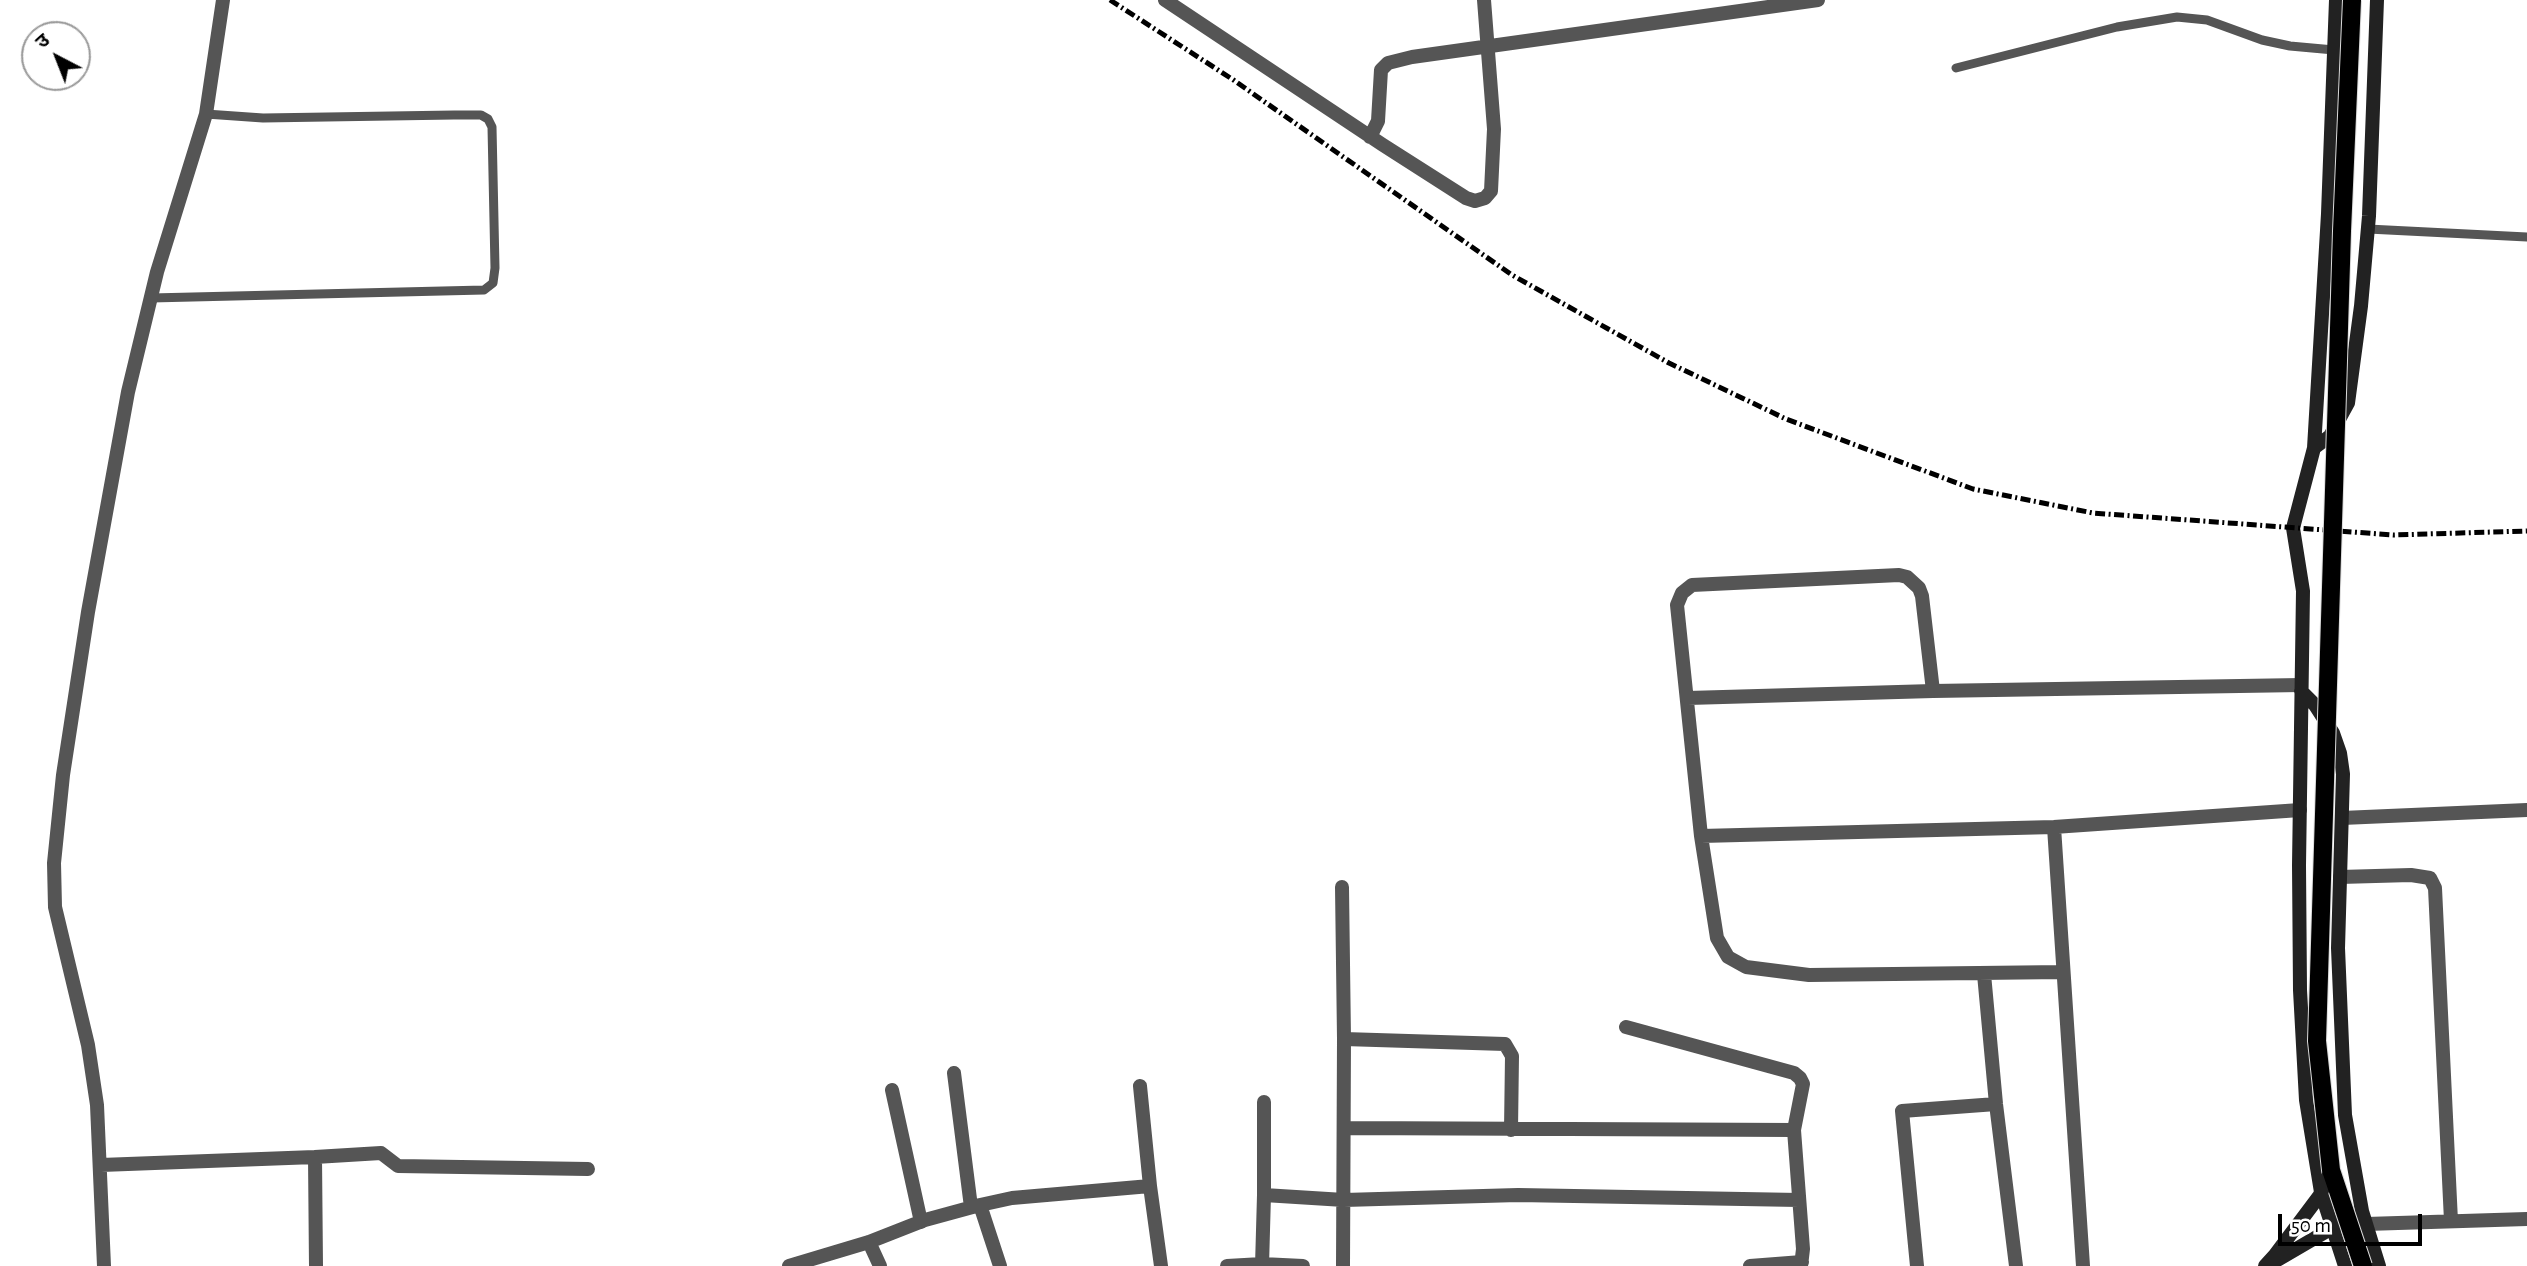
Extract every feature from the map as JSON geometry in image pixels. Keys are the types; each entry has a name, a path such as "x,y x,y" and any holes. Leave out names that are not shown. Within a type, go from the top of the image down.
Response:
{"main road":[{"path":"2351,0 2317,1041 2331,1170 2363,1266"}],"street":[{"path":"104,1266 97,1105 88,1045 55,907 54,863 63,775 128,391 151,298 206,114 223,0"},
{"path":"1165,0 1370,137 1466,198 1475,201 1485,198 1492,191 1494,129 1484,0"},
{"path":"1370,137 1378,121 1381,70 1388,63 1412,57 1818,0"},
{"path":"2336,0 2328,214 2314,448 2293,528 2303,591 2300,990 2306,1100 2321,1192 2345,1266"},
{"path":"2314,448 2330,436 2348,403 2368,229 2376,0"},
{"path":"1933,691 1922,596 1919,588 1899,575 1692,585 1682,593 1677,605 1701,836 1717,938 1728,957 1746,967 1809,975 2063,972"},
{"path":"1688,698 1933,691 2301,688"},
{"path":"2301,688 2333,733 2343,774 2338,948 2345,1115 2364,1217 2379,1266"},
{"path":"1701,836 2054,827 2300,810"},
{"path":"2342,818 2527,810"},
{"path":"2054,827 2083,1266"},
{"path":"2340,877 2410,875 2430,878 2435,888 2451,1221"},
{"path":"1342,887 1343,1266"},
{"path":"1984,974 1996,1104 2016,1266"},
{"path":"1626,1027 1794,1073 1802,1084 1794,1130 1802,1264 1750,1266"},
{"path":"1344,1039 1505,1044 1512,1056 1511,1130"},
{"path":"954,1073 976,1206 1000,1266"},
{"path":"1140,1086 1161,1266"},
{"path":"892,1090 921,1222"},
{"path":"1262,1265 1264,1102"},
{"path":"1917,1266 1902,1111 1996,1104"},
{"path":"1344,1128 1794,1130"},
{"path":"101,1165 382,1153 398,1166 588,1169"},
{"path":"315,1157 316,1266"},
{"path":"2266,1266 2320,1195 2331,1170"},
{"path":"789,1266 869,1242 921,1222 1012,1198 1150,1186"},
{"path":"1264,1195 1344,1200 1518,1195 1799,1200"},
{"path":"2266,1266 2332,1228 2364,1217 2451,1221 2527,1219"},
{"path":"869,1242 880,1266"},
{"path":"1227,1266 1303,1266"}],"lane":[{"path":"1956,68 2117,27 2177,17 2207,20 2281,44 2334,50"},
{"path":"151,298 484,290 493,283 492,127 488,119 481,116 454,115 263,118 206,114"},
{"path":"2368,229 2527,237"}],"railway":[{"path":"1110,0 1232,79 1512,275 1669,363 1786,419 1973,489 2093,513 2393,535 2527,531"}]}
